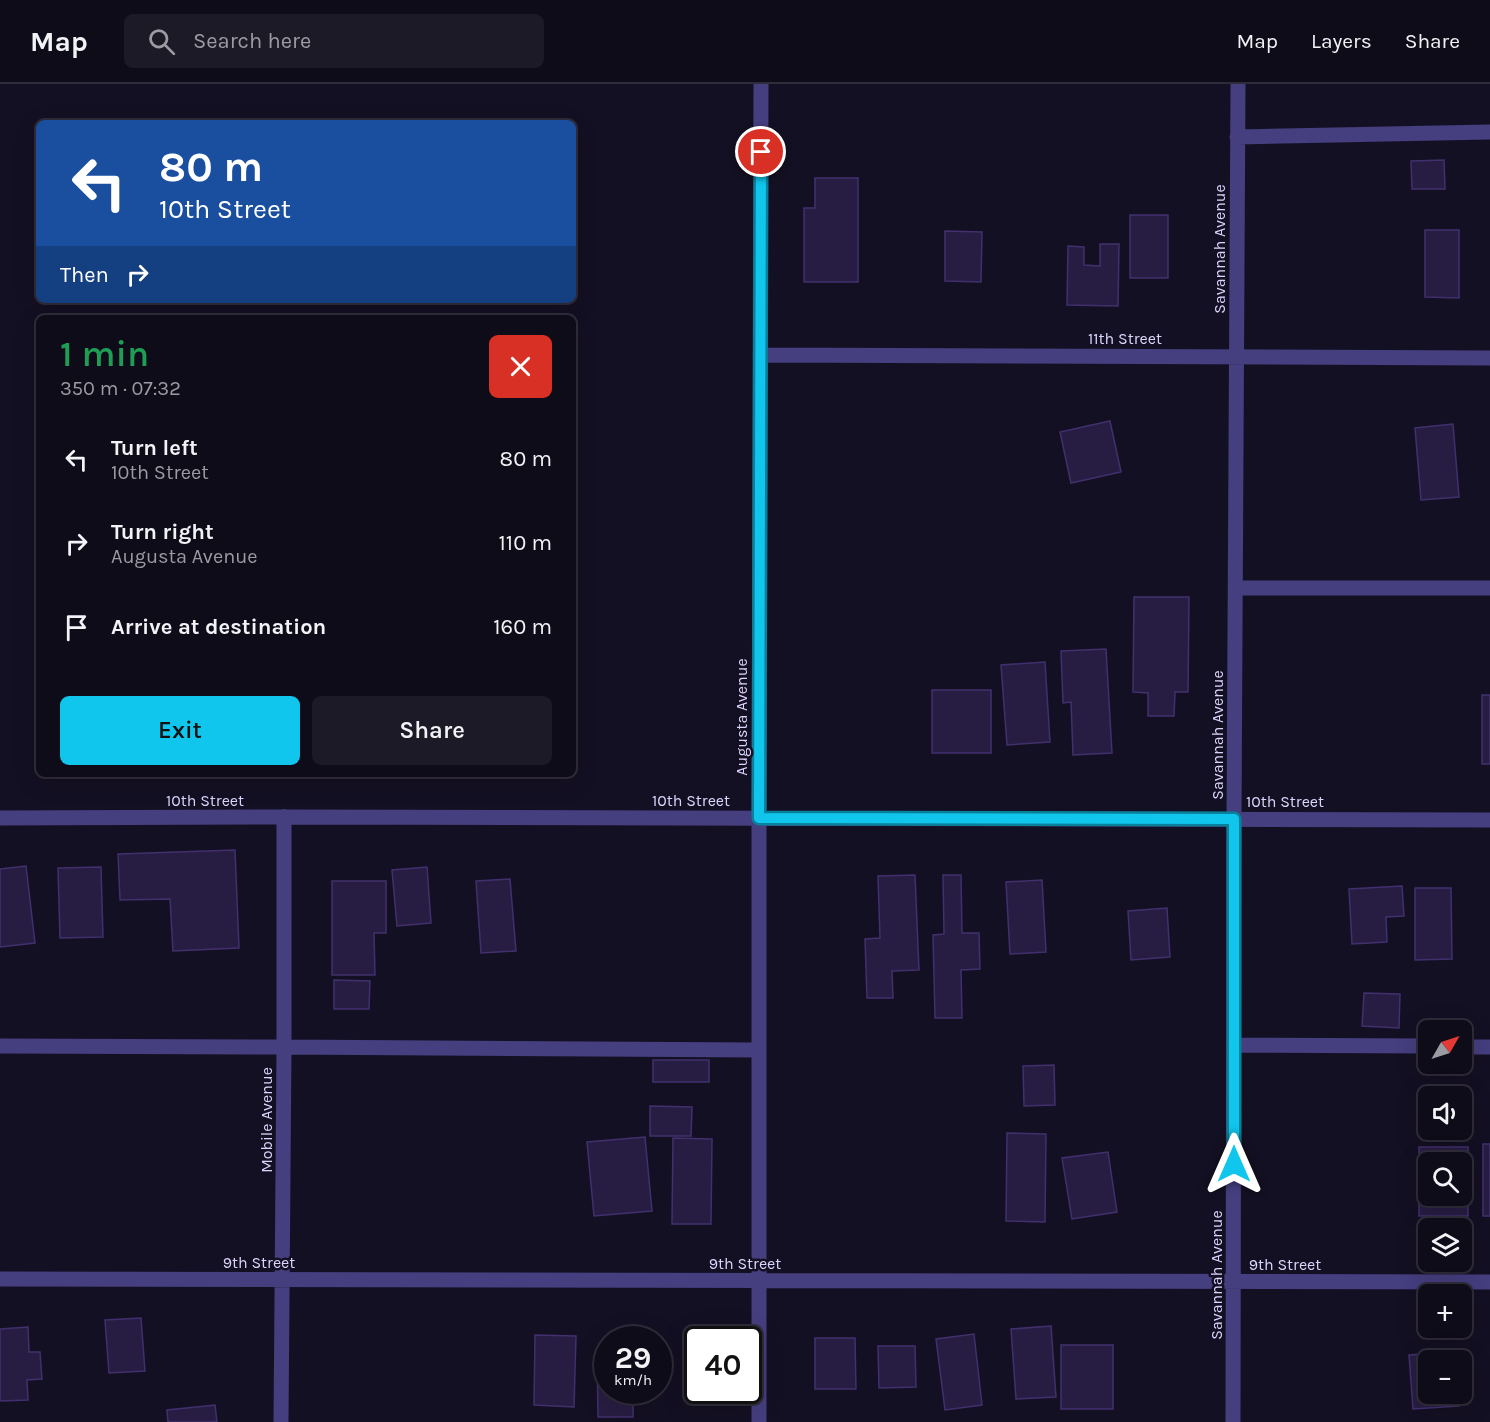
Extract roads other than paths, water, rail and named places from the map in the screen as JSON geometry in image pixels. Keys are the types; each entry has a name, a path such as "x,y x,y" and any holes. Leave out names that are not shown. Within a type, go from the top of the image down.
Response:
{"street":[{"name":"Augusta Avenue","path":"759,1422 761,84"},
{"name":"Savannah Avenue","path":"1233,1422 1238,84"},
{"path":"1238,137 1490,132"},
{"name":"11th Street","path":"760,355 1490,358"},
{"path":"1236,588 1490,588"},
{"name":"10th Street","path":"0,818 1490,820"},
{"name":"Mobile Avenue","path":"281,1422 284,818"},
{"path":"1234,1045 1418,1047"},
{"path":"0,1046 759,1050"},
{"path":"1472,1047 1490,1047"},
{"name":"9th Street","path":"0,1280 1490,1282"}]}
